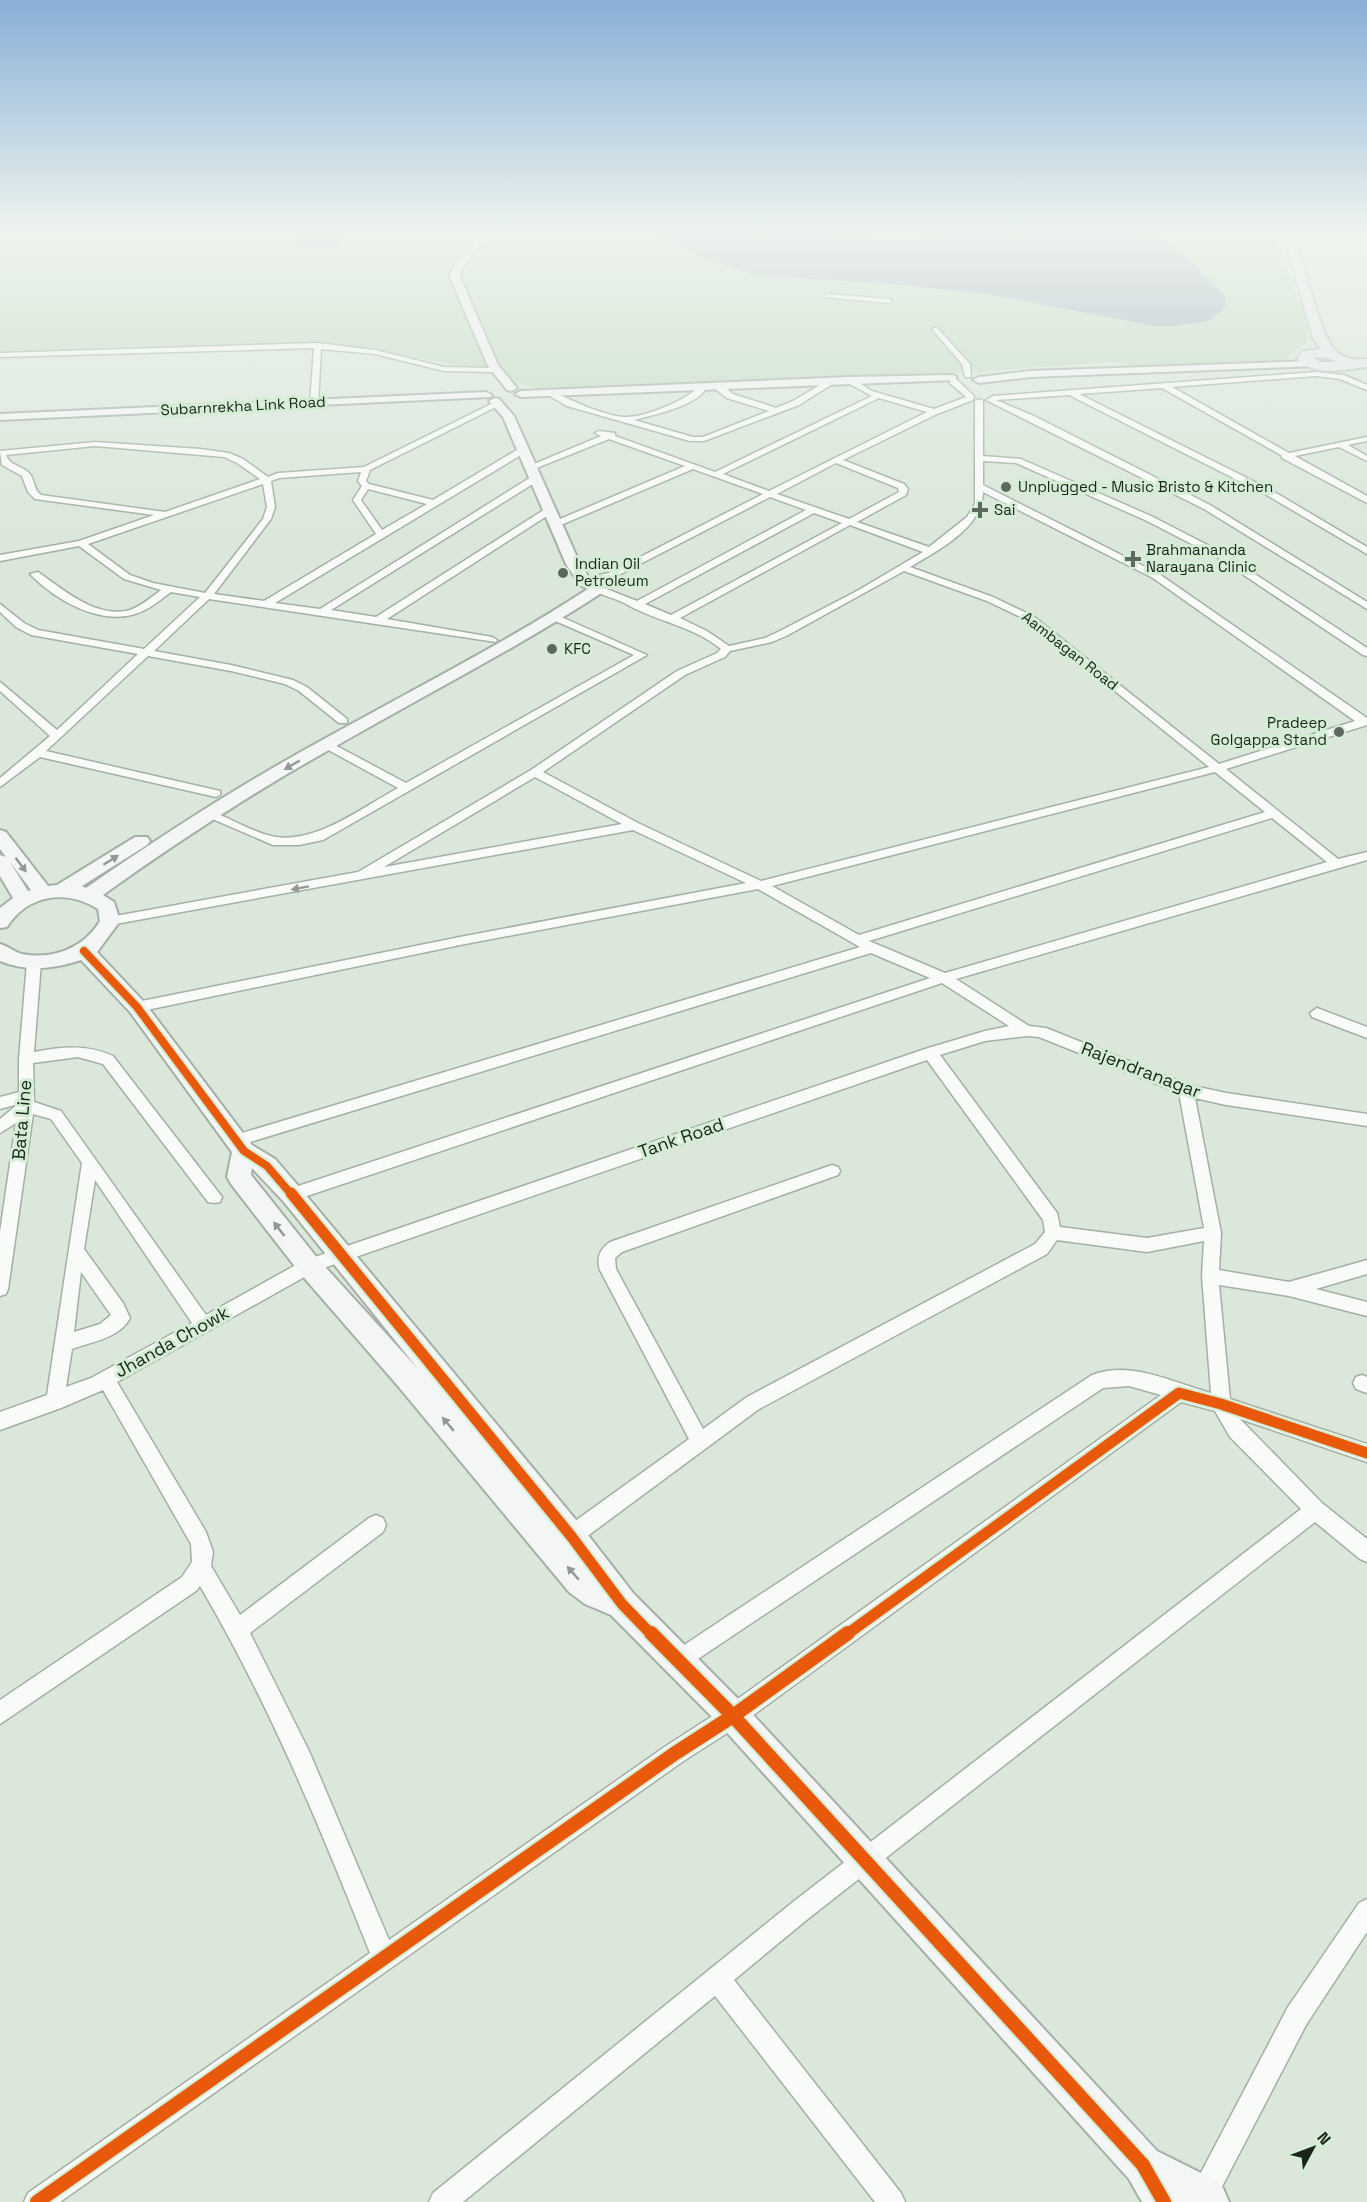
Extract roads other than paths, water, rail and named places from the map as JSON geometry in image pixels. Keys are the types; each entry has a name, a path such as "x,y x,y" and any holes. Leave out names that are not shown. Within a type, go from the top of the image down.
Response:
{"highway":[{"path":"1304,332 1308,358 1329,367 1336,358"},
{"path":"1318,332 1336,358 1367,363"},
{"path":"1336,358 1367,357"}],"street":[{"path":"478,332 495,371 516,393 849,380 952,380 969,384 973,377"},
{"path":"937,332 966,364 973,377 1031,418 1207,507 1367,606"},
{"path":"314,403 318,345"},
{"path":"1,357 318,345 375,352 444,369 495,371 552,392 561,401 627,424 639,424 693,439 704,439 778,411 810,396 833,381"},
{"path":"973,377 1024,370 1308,358"},
{"path":"52,892 216,793 591,586 767,494 934,412 994,391 1308,358"},
{"path":"495,371 492,398 508,416 573,564 591,586 713,639 727,649"},
{"path":"994,391 1068,391 1316,374 1341,377 1367,388"},
{"path":"849,380 862,390 934,412"},
{"path":"357,878 536,772 681,673 721,655 727,649 768,640 784,633 903,568 930,551 975,515 979,504 973,399 952,380"},
{"path":"1161,384 1367,501"},
{"path":"711,386 730,396 778,411"},
{"path":"627,424 688,401 711,386"},
{"path":"1068,391 1268,492 1367,551"},
{"path":"508,416 516,393"},
{"name":"Subarnrekha Link Road","path":"0,417 314,403 492,398 516,393"},
{"path":"715,475 878,396"},
{"path":"0,558 81,543 290,474 366,469 492,398"},
{"path":"322,612 534,472 619,432"},
{"path":"599,433 930,551"},
{"path":"1285,456 1367,440"},
{"path":"0,784 38,753 207,596 267,519 271,507 267,480 240,461 226,455 200,451 95,444 1,453 5,463 26,475 32,492 38,497 166,514"},
{"path":"1341,445 1367,459"},
{"path":"267,603 523,450"},
{"path":"978,458 1018,461 1148,518 1220,555 1367,653"},
{"path":"671,620 846,522 903,493 904,489 836,460"},
{"path":"556,524 691,467"},
{"path":"366,469 362,481 366,486 434,503"},
{"path":"366,486 357,500 381,535"},
{"path":"978,486 1156,576 1365,721"},
{"path":"378,620 550,510"},
{"path":"635,606 812,510"},
{"path":"81,543 127,577 169,589 378,620 492,640"},
{"name":"Aambagan Road","path":"903,568 990,599 1030,618 1336,863"},
{"path":"35,573 72,600 114,615 135,611 169,589"},
{"path":"89,895 207,814 556,618 591,586 612,575"},
{"path":"0,607 20,625 35,633 231,668 289,682 303,689 343,721"},
{"path":"207,814 273,841 299,841 335,829 642,655 556,618"},
{"path":"0,685 57,735"},
{"path":"137,1007 465,940 760,885 1218,768 1365,721"},
{"path":"327,745 407,788"},
{"path":"38,753 216,793"},
{"path":"536,772 634,826 760,885 856,940 944,978 1024,1029"},
{"path":"856,940 1275,813"},
{"path":"110,921 634,826"},
{"path":"0,836 52,892"},
{"path":"292,1195 944,978 1336,863 1365,859"},
{"path":"1,864 24,900"},
{"path":"0,922 4,914 24,900 52,892 74,891 89,895 107,906 110,921 100,939 84,951 56,960 34,962 18,961 2,956"},
{"path":"240,1145 872,948"},
{"path":"84,951 137,1007 240,1145 267,1166 292,1195 571,1536 622,1604 676,1662 733,1716 864,1862 1143,2164 1164,2202"},
{"name":"Bata Line","path":"0,1288 26,1102 26,1059 34,962"},
{"path":"1317,1013 1367,1033"},
{"name":"Tank Road","path":"339,1255 930,1053 984,1036 1024,1029"},
{"name":"Rajendranagar","path":"1024,1029 1041,1032 1186,1090 1226,1099 1367,1120"},
{"path":"26,1059 80,1050 96,1053 108,1060 214,1197"},
{"path":"571,1536 753,1403 1041,1249 1053,1233 1051,1218 930,1053"},
{"path":"1186,1090 1213,1233 1210,1276 1221,1404 1237,1431 1315,1510 1367,1552"},
{"path":"0,1102 26,1102 56,1115 203,1325"},
{"path":"0,1127 26,1102"},
{"path":"240,1145 239,1177 309,1266 408,1377 580,1581 596,1593 622,1604"},
{"path":"55,1402 65,1343 78,1230 90,1161"},
{"path":"700,1441 608,1270 605,1260 608,1252 616,1246 832,1171"},
{"path":"1053,1233 1148,1245 1213,1233"},
{"path":"65,1343 105,1330 121,1318 117,1308 76,1251"},
{"name":"Jhanda Chowk","path":"0,1421 55,1402 106,1379 309,1266 339,1255"},
{"path":"1289,1288 1367,1267"},
{"path":"1210,1276 1289,1288 1367,1309"},
{"path":"676,1662 1098,1381 1113,1375 1221,1404 1367,1453"},
{"path":"0,1713 189,1584 201,1568 204,1557 199,1539 106,1379"},
{"path":"37,2202 674,1754 733,1716 1179,1393"},
{"path":"442,2202 801,1910 1315,1510"},
{"path":"237,1630 376,1525"},
{"path":"201,1568 237,1630 316,1789 384,1957"},
{"path":"1143,2164 1206,2198 1297,2016 1367,1911"},
{"path":"717,1979 892,2202"}],"place":[{"name":"Unplugged - Music Bristo & Kitchen","path":"1006,487"},
{"name":"Sai","path":"980,510"},
{"name":"Brahmananda Narayana Clinic","path":"1133,559"},
{"name":"Indian Oil Petroleum","path":"563,573"},
{"name":"KFC","path":"552,649"},
{"name":"Pradeep Golgappa Stand","path":"1339,732"}]}
